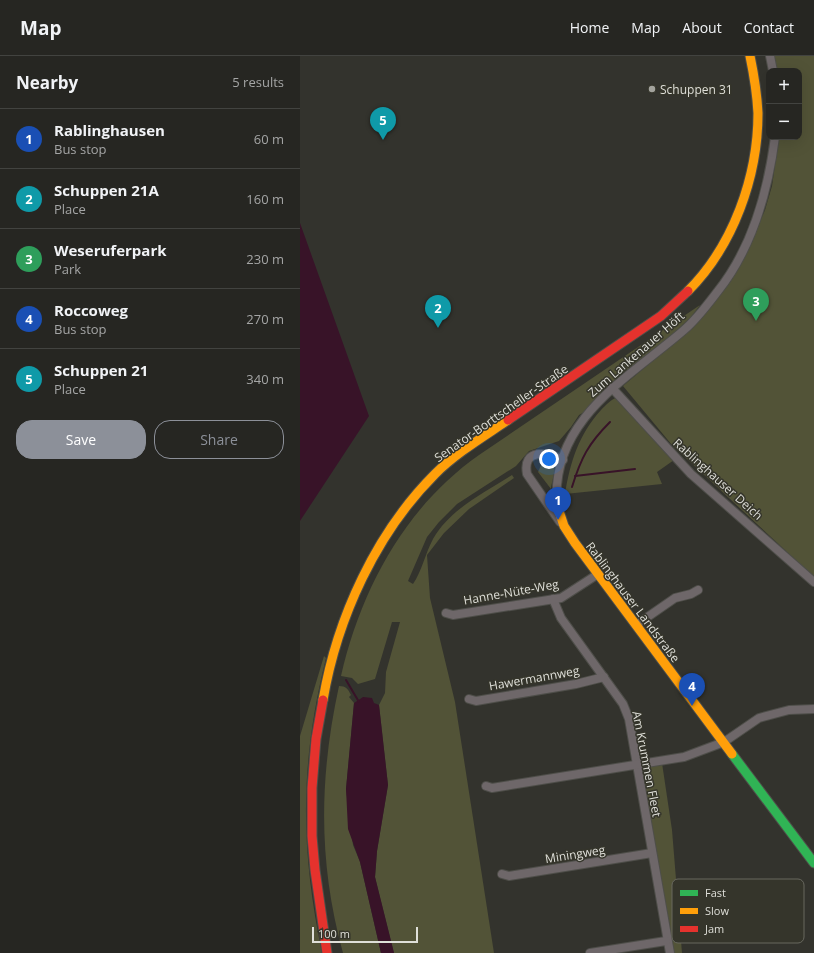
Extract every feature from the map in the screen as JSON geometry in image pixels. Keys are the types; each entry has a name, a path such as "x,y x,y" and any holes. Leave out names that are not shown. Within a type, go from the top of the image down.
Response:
{"street":[{"name":"Senator-Borttscheller-Straße","path":"333,953 317,896 312,837 313,767 318,720 328,675 340,636 367,570 382,542 404,508 435,474 472,445 661,316 700,278 732,227 749,177 756,134 757,108 750,56"},
{"path":"770,56 772,68"},
{"name":"Zum Lankenauer Höft","path":"557,505 557,488 563,460 579,426 598,401 612,388 686,329 720,290 731,272 750,235 762,205 770,175 775,140"},
{"name":"Rablinghauser Deich","path":"612,388 691,474 814,582"},
{"name":"Rablinghauser Landstraße","path":"563,460 542,452 534,455 527,462 527,474 558,520 564,526 636,626 814,863"},
{"name":"Rablinghauser Landstraße","path":"557,505 564,526"},
{"name":"Hanne-Nüte-Weg","path":"446,613 453,615 561,598 598,574"},
{"path":"636,626 675,598 691,594 698,590"},
{"name":"Am Krummen Fleet","path":"553,599 561,618 623,704 629,719 638,765 666,941 670,953"},
{"name":"Hawermannweg","path":"469,699 476,701 576,684 604,677"},
{"path":"486,786 492,788 684,757 724,742 759,718 789,707 814,709"},
{"name":"Miningweg","path":"502,874 509,876 652,853"},
{"name":"Senator-Borttscheller-Straße","path":"324,925 327,953"},
{"path":"590,953 666,941"}],"green space":[{"path":"773,56 814,56 814,577 672,445 623,386 688,331 745,256 765,210 772,186 779,140 802,140 802,68 775,68"},
{"path":"700,305 691,317 672,335 608,386 586,411 579,415 559,441 529,451 516,466 457,504 439,522 427,537 408,581 413,584 419,574 433,539 440,528 468,502 512,475 514,478 469,509 444,533 427,555 430,598 455,702 494,953 394,953 375,877 377,851 388,785 379,705 385,693 386,672 400,622 392,622 375,679 358,684 352,678 341,676 361,612 374,582 390,552 408,525 429,499 453,476 479,455"},
{"path":"618,397 674,460 657,472 662,484 565,494 573,460 581,439 593,419 611,401"},
{"path":"549,459 554,465 551,489 538,472 542,463"},
{"path":"324,656 326,658 317,696 311,733 306,805 310,877 322,953 300,953 300,736"},
{"path":"339,686 345,687 348,690 351,695 349,697 354,703 346,789 353,845 360,862 381,953 343,953 329,886 325,853 325,787 332,720"},
{"path":"662,763 672,830 676,879 672,879 672,943 681,943 682,953 672,953 642,771 646,766"}],"shaded area":[{"path":"300,223 369,416 300,521"},
{"path":"363,697 372,698 374,703 379,705 388,785 377,851 375,877 394,953 381,953 360,862 348,829 346,789 354,703"}],"waterway":[{"path":"572,487 586,452 596,437 610,422"},
{"path":"575,476 635,469"},
{"path":"346,680 359,702"}],"traffic: fast":[{"path":"732,754 814,863"}],"traffic: slow":[{"path":"688,291 704,273 718,253 730,232 748,186 757,137 758,113 750,56"},
{"path":"323,700 329,669 338,638 362,578 377,550 414,497 443,466 508,420"},
{"path":"557,505 564,526 575,543 732,754"}],"traffic: jam":[{"path":"508,420 661,316 688,291"},
{"path":"323,700 316,739 312,788 312,836 315,870 327,953"}],"place":[{"name":"Schuppen 31","path":"652,89"},
{"name":"Schuppen 21","path":"383,140"},
{"name":"Weseruferpark","path":"756,321"},
{"name":"Schuppen 21A","path":"438,328"},
{"name":"Rablinghausen","path":"558,520"},
{"name":"Roccoweg","path":"692,706"}]}
